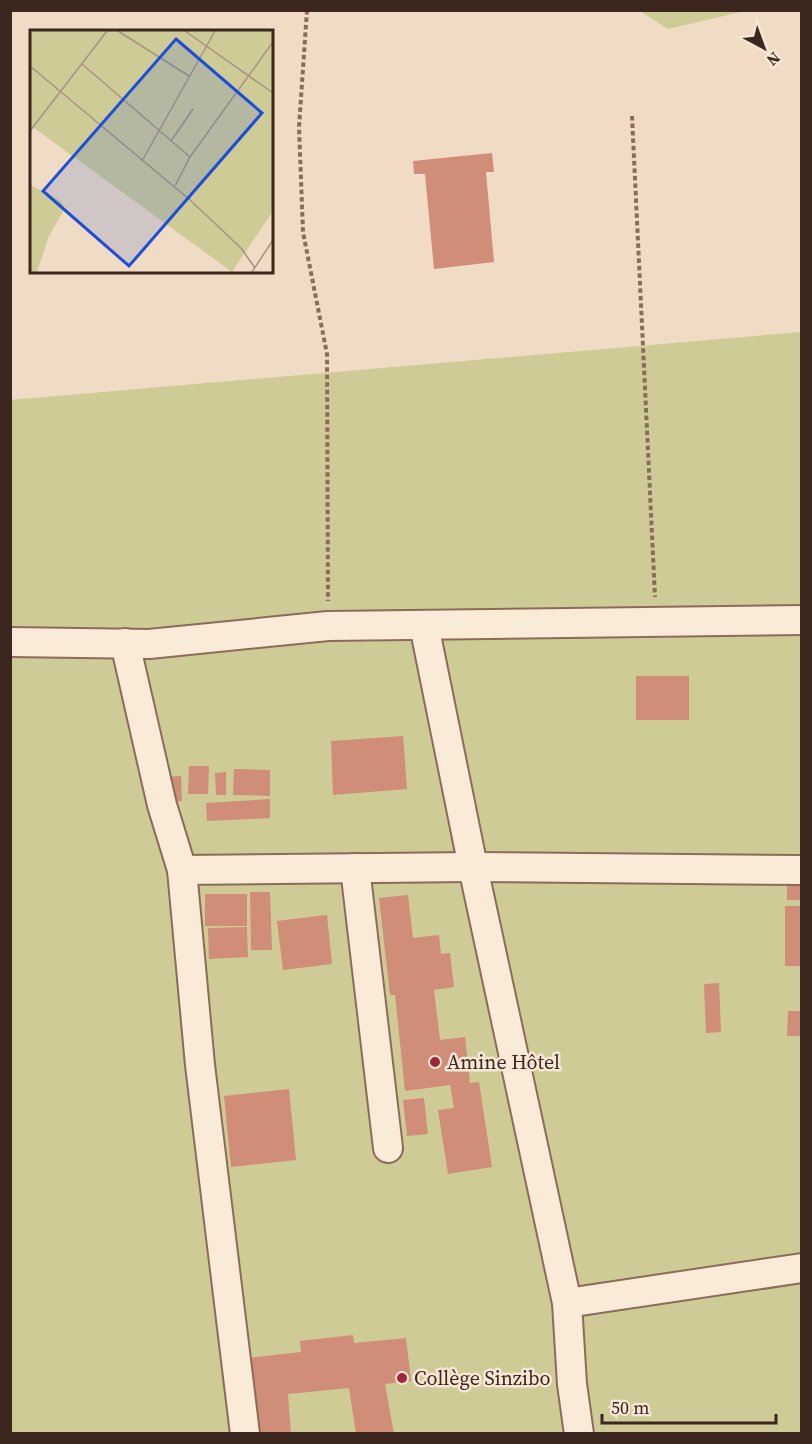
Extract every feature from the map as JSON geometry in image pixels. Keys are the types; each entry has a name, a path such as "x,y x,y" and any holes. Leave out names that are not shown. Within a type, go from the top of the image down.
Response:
{"street":[{"path":"10,642 149,644 328,626 801,620"},
{"path":"424,625 473,867 567,1303 572,1384 579,1434"},
{"path":"125,643 162,805 182,870 200,1065 245,1434"},
{"path":"182,870 473,867 801,870"},
{"path":"355,868 388,1148"},
{"path":"567,1303 801,1268"}],"path":[{"path":"307,10 299,127 303,232 327,354 328,626"},
{"path":"632,116 657,622"}],"shaded area":[{"path":"640,11 745,11 668,29"},
{"path":"801,332 801,1433 11,1433 10,400"}],"building":[{"path":"492,153 494,172 486,172 494,262 434,269 425,174 414,174 413,161"},
{"path":"636,676 689,676 689,720 636,720"},
{"path":"403,736 407,789 333,795 331,741"},
{"path":"189,766 209,766 208,794 188,794"},
{"path":"234,769 270,770 270,796 233,795"},
{"path":"226,772 226,795 216,795 215,773"},
{"path":"181,776 182,801 166,802 164,777"},
{"path":"270,799 270,818 207,821 206,803"},
{"path":"787,881 802,881 802,900 787,900"},
{"path":"250,892 270,892 272,950 251,950"},
{"path":"205,894 247,894 247,926 205,926"},
{"path":"408,895 413,938 439,935 441,954 450,953 454,987 434,990 440,1040 465,1037 470,1083 479,1082 492,1167 448,1174 438,1110 454,1108 450,1085 405,1091 395,995 390,995 379,898"},
{"path":"785,906 802,906 802,966 785,966"},
{"path":"327,915 332,964 283,970 277,921"},
{"path":"247,927 248,957 209,959 208,928"},
{"path":"719,983 721,1032 706,1033 704,984"},
{"path":"788,1011 802,1011 802,1036 787,1036"},
{"path":"289,1089 296,1160 231,1167 224,1096"},
{"path":"424,1098 428,1134 407,1136 403,1100"},
{"path":"353,1335 354,1343 406,1338 411,1381 385,1384 394,1434 356,1434 349,1388 288,1394 291,1434 254,1434 248,1358 301,1352 300,1341"}],"place":[{"name":"Amine Hôtel","path":"435,1062"},
{"name":"Collège Sinzibo","path":"402,1378"}]}
